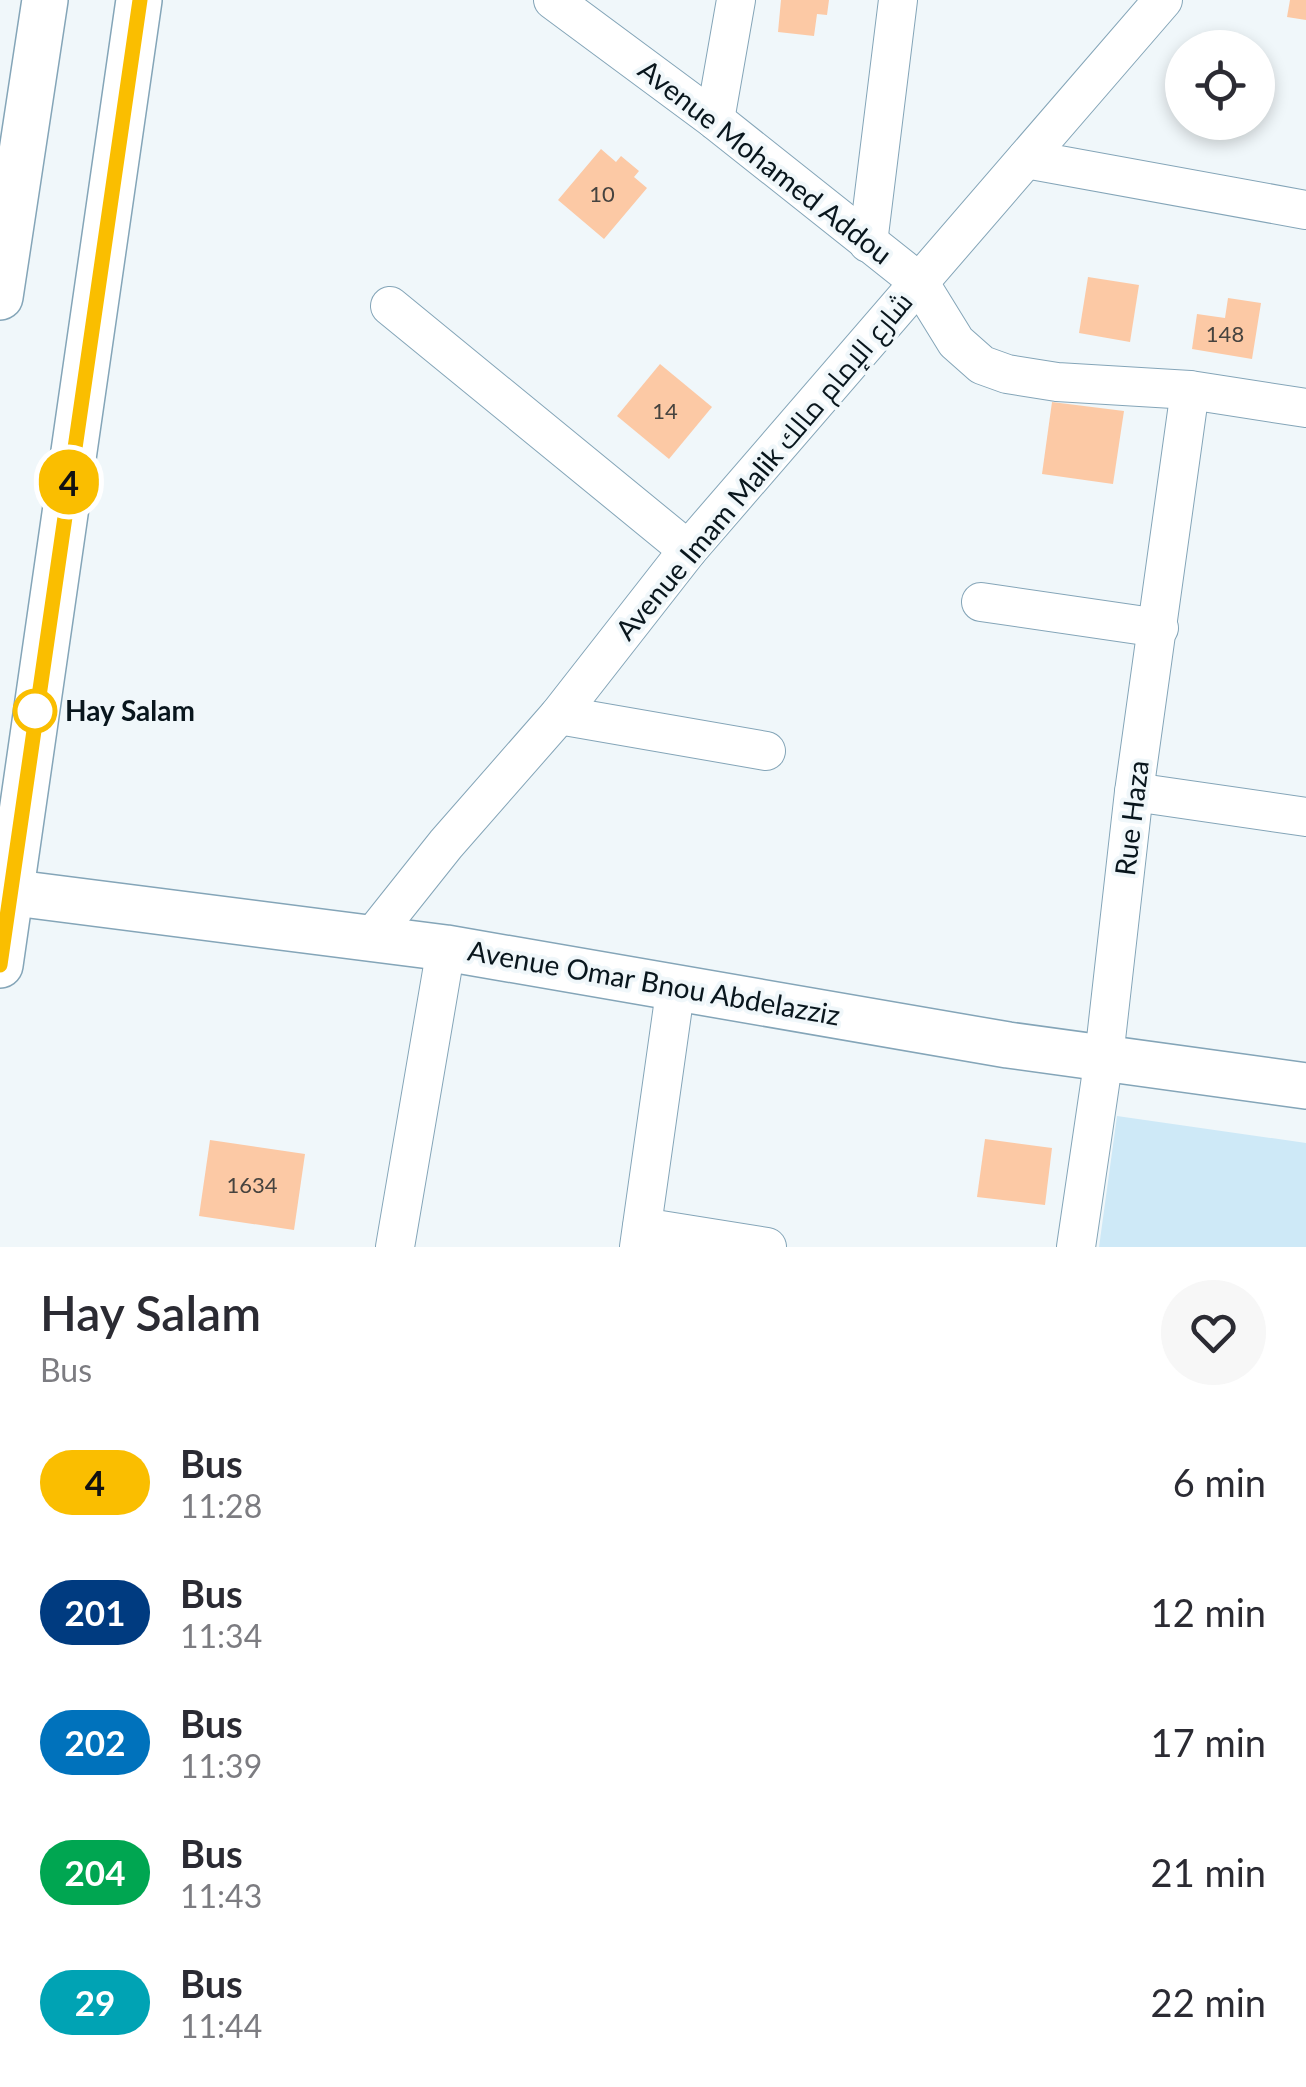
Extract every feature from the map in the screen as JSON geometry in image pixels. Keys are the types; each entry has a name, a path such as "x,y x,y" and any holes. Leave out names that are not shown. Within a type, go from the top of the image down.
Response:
{"street":[{"path":"0,297 45,0"},
{"path":"0,965 5,891 140,0"},
{"name":"Avenue Mohamed Addou","path":"553,0 715,120 920,282 956,342 982,365 1007,374 1057,382 1190,390 1306,408"},
{"path":"715,120 736,0"},
{"path":"868,243 898,0"},
{"name":"Avenue Imam Malik شارع الإمام مالك","path":"372,937 446,844 559,715 688,550 1163,0"},
{"path":"1026,159 1306,210"},
{"path":"390,306 688,550"},
{"name":"Rue Haza","path":"1076,1247 1190,390"},
{"path":"981,602 1159,628"},
{"path":"559,715 766,751"},
{"path":"1134,792 1306,818"},
{"name":"Avenue Omar Bnou Abdelazziz","path":"5,891 446,948 1008,1045 1306,1086"},
{"path":"396,1247 446,948"},
{"path":"676,986 641,1237 767,1247"}],"shaded area":[{"path":"1117,1116 1306,1143 1306,1247 1099,1247"}],"building":[{"path":"781,0 829,0 827,15 817,14 814,36 778,32"},
{"path":"1290,0 1306,0 1306,20 1287,17"},
{"path":"601,149 616,162 621,156 639,171 634,177 647,188 604,239 558,200"},
{"path":"1088,277 1139,285 1130,342 1079,333"},
{"path":"1228,298 1261,303 1252,359 1192,349 1197,314 1225,318"},
{"path":"660,364 712,407 669,459 617,416"},
{"path":"1052,402 1124,411 1113,484 1042,474"},
{"path":"985,1139 1052,1148 1045,1205 977,1197"},
{"path":"210,1140 305,1154 294,1230 199,1216"}],"bus line":[{"name":"4","path":"0,965 140,0"}],"place":[{"name":"Hay Salam","path":"35,711"}]}
